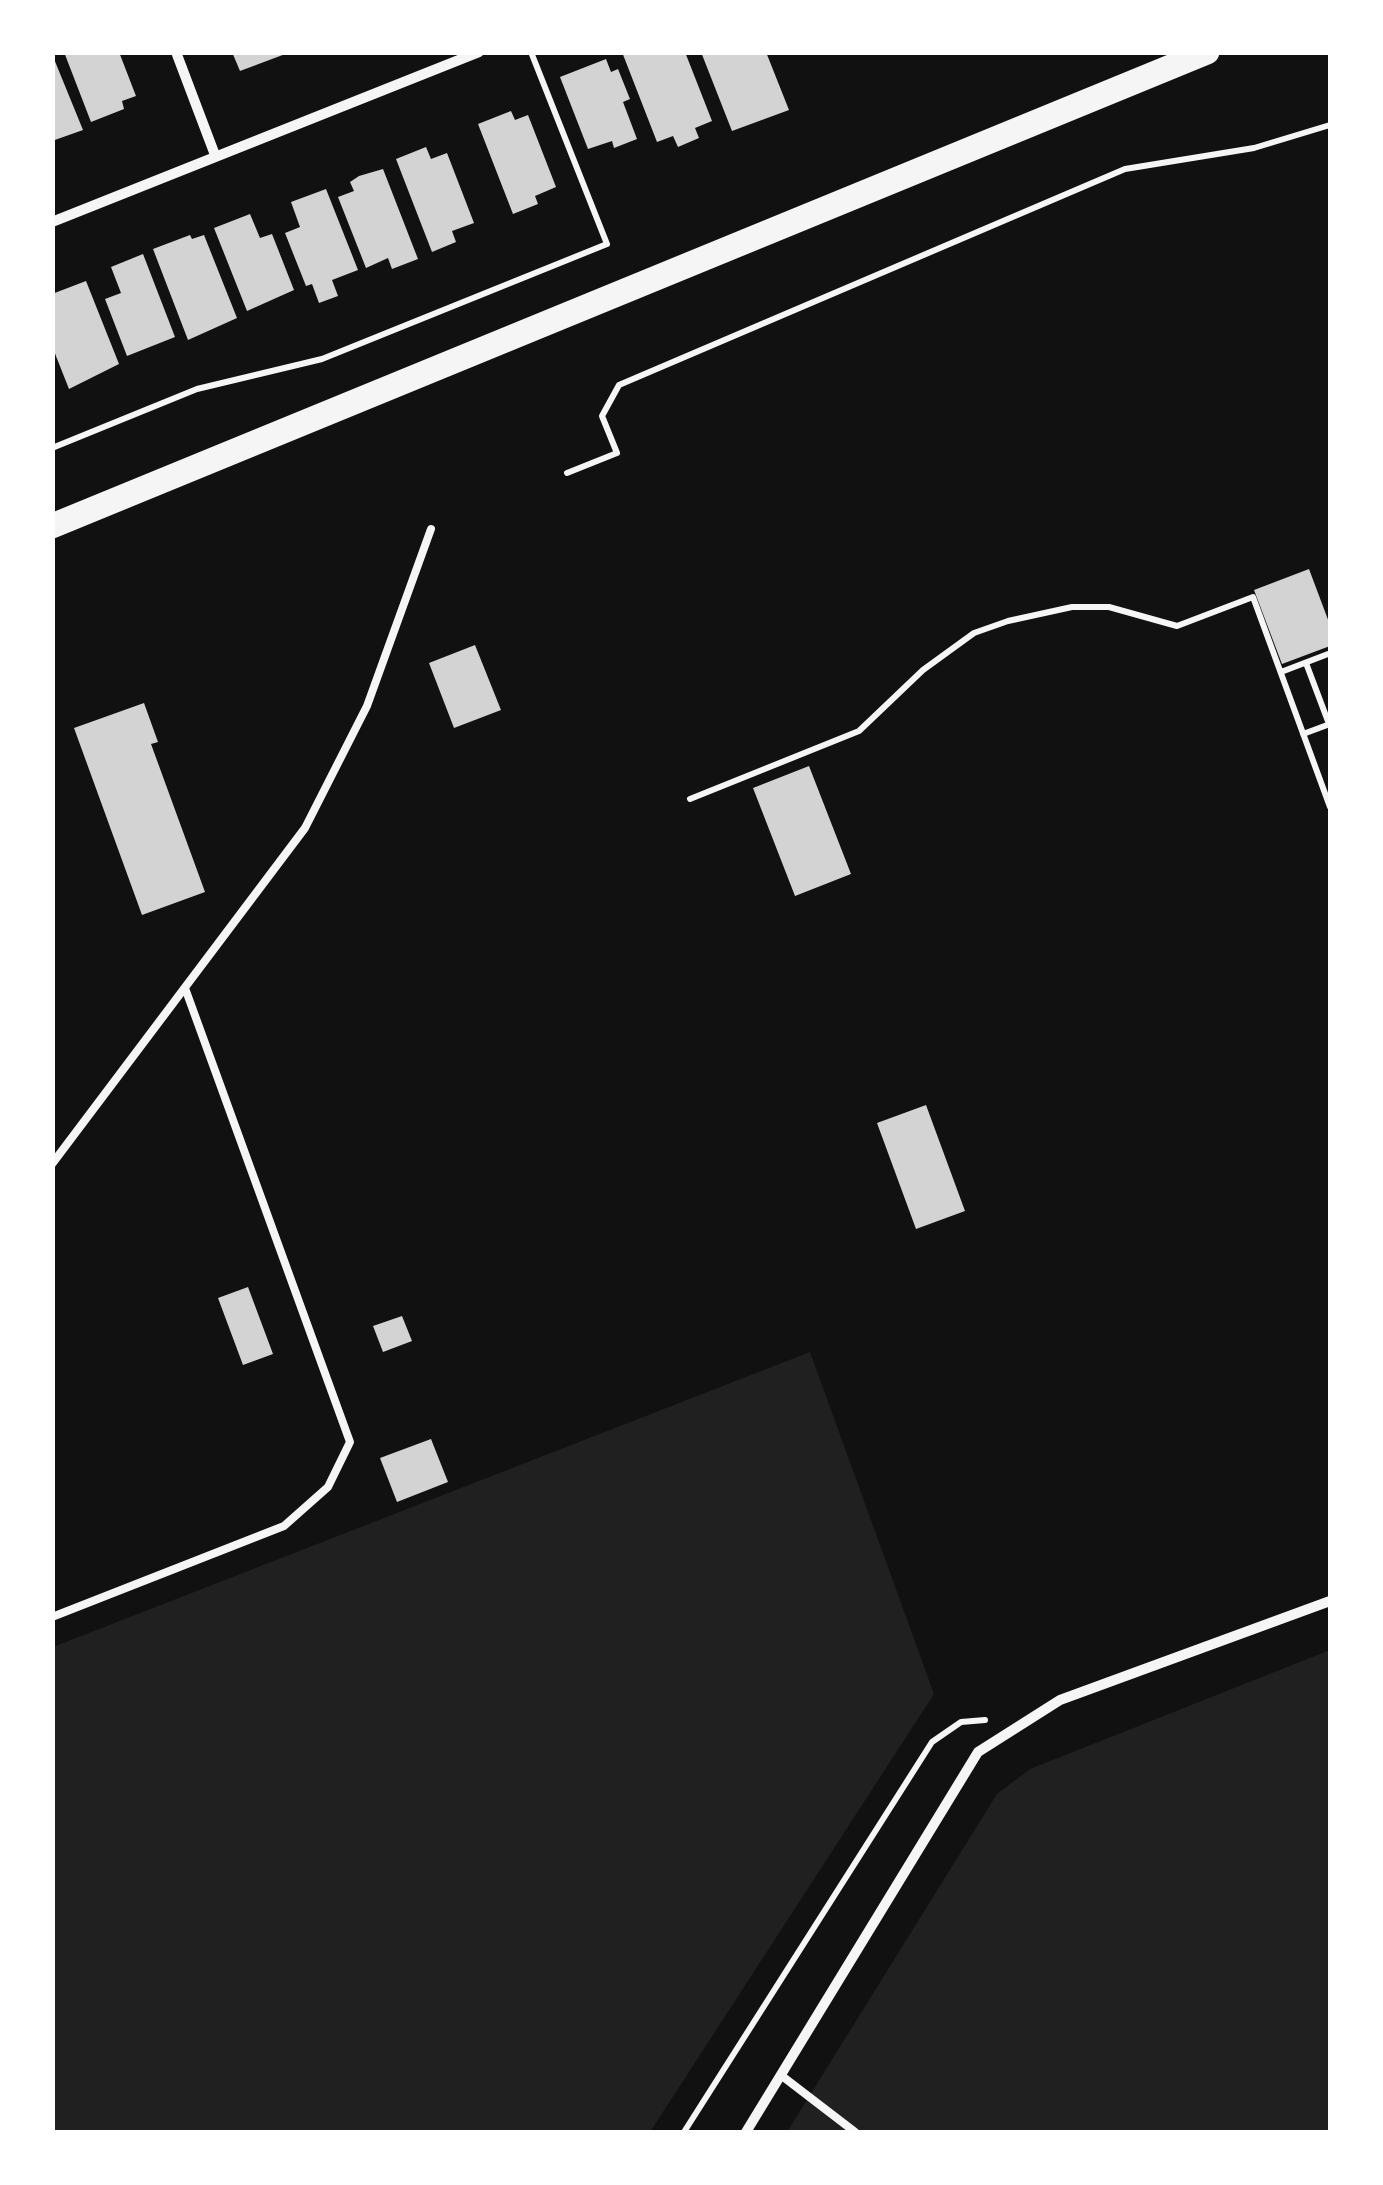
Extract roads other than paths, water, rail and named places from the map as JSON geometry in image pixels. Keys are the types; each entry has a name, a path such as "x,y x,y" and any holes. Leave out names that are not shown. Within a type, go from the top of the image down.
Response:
{"main road":[{"path":"52,526 1207,52"}],"street":[{"path":"176,52 215,154"},
{"path":"52,222 479,52"},
{"path":"746,2132 978,1752 1026,1718 1060,1700 1330,1601"}],"lane":[{"path":"52,1164 305,828 367,706 430,529"},
{"path":"52,1617 284,1526 328,1487 350,1442 184,988"},
{"path":"782,2076 855,2132"}]}
